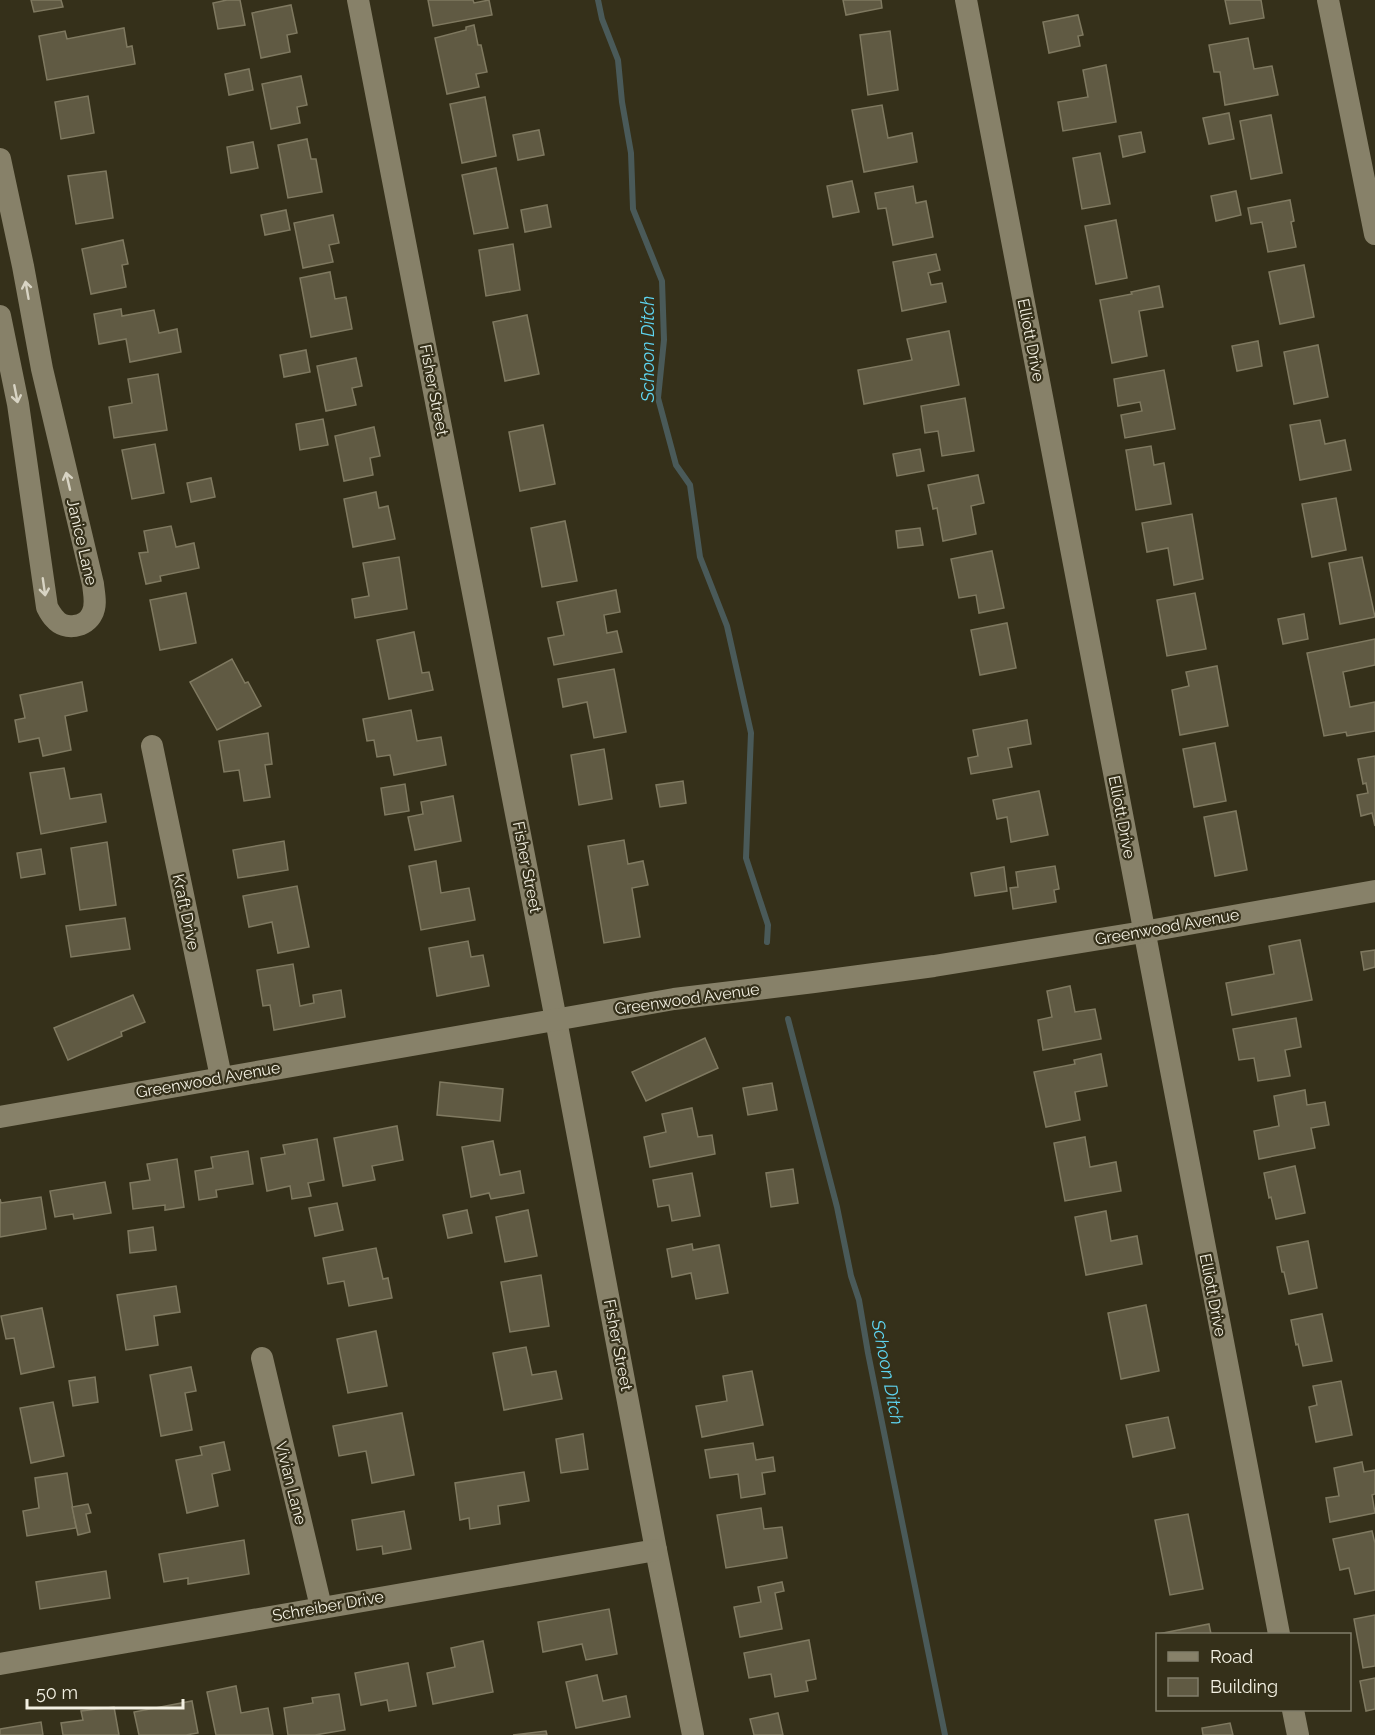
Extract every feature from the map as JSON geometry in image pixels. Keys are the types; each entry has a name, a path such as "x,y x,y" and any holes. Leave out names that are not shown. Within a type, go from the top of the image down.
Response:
{"street":[{"name":"Fisher Street","path":"358,0 693,1735"},
{"name":"Elliott Drive","path":"966,0 1279,1633"},
{"path":"1328,0 1375,234"},
{"name":"Janice Lane","path":"0,159 42,369 93,584 95,602 93,613 87,621 77,626 65,626 56,621 47,607 18,404 0,316"},
{"name":"Kraft Drive","path":"152,746 221,1077"},
{"name":"Greenwood Avenue","path":"0,1117 674,999 934,966 1375,891"},
{"name":"Vivian Lane","path":"262,1358 321,1607"},
{"name":"Schreiber Drive","path":"0,1664 656,1550"},
{"path":"1293,1711 1298,1735"}],"building":[{"path":"31,0 61,0 63,7 34,12"},
{"path":"240,0 245,25 218,29 213,3"},
{"path":"428,0 473,0 474,3 489,0 492,15 433,26"},
{"path":"843,0 881,0 882,8 846,15"},
{"path":"1225,0 1261,0 1264,18 1230,24"},
{"path":"291,5 297,33 287,35 290,52 261,58 252,13"},
{"path":"1078,15 1083,35 1078,36 1080,46 1049,53 1043,22"},
{"path":"474,25 487,72 476,74 479,87 447,94 435,38 466,30 466,27"},
{"path":"124,28 127,47 132,46 135,64 47,80 39,36 65,31 67,39"},
{"path":"890,31 898,90 868,95 860,35"},
{"path":"1248,38 1254,69 1272,66 1278,95 1225,105 1220,72 1214,72 1209,45"},
{"path":"1106,65 1116,122 1063,131 1058,102 1088,97 1083,70"},
{"path":"249,69 253,90 229,95 225,74"},
{"path":"301,76 307,105 297,107 300,123 271,129 262,84"},
{"path":"88,96 94,133 61,139 55,102"},
{"path":"485,97 496,156 462,163 450,104"},
{"path":"882,105 888,138 912,133 917,162 864,172 852,110"},
{"path":"1229,113 1234,139 1209,144 1203,118"},
{"path":"1271,115 1282,173 1251,179 1240,121"},
{"path":"539,130 544,155 518,160 513,135"},
{"path":"1141,132 1145,152 1123,157 1119,136"},
{"path":"307,139 311,159 316,159 322,192 288,198 278,145"},
{"path":"253,142 258,168 231,173 227,147"},
{"path":"1100,153 1110,204 1082,209 1073,158"},
{"path":"496,168 508,228 474,234 462,175"},
{"path":"106,171 113,218 76,224 68,176"},
{"path":"852,181 859,212 833,217 827,186"},
{"path":"913,186 916,203 926,201 933,237 893,245 886,208 878,209 875,193"},
{"path":"1236,191 1241,215 1216,221 1211,196"},
{"path":"1290,200 1296,247 1268,252 1262,222 1251,224 1248,208"},
{"path":"547,205 551,227 525,232 521,210"},
{"path":"286,210 290,230 265,235 261,215"},
{"path":"333,215 339,243 329,245 333,262 303,268 294,223"},
{"path":"1116,220 1127,278 1096,284 1085,226"},
{"path":"123,240 128,264 122,265 126,287 91,294 82,249"},
{"path":"513,244 520,290 486,296 479,250"},
{"path":"936,254 940,270 928,273 931,285 942,283 946,302 902,311 893,262"},
{"path":"1304,265 1314,317 1280,324 1269,272"},
{"path":"330,272 335,299 346,297 352,329 311,337 300,278"},
{"path":"1159,286 1163,307 1139,311 1147,356 1112,363 1100,300"},
{"path":"121,309 122,316 154,310 159,333 177,329 181,352 130,362 126,339 99,344 94,314"},
{"path":"527,315 539,374 505,381 493,322"},
{"path":"949,331 959,385 864,404 858,370 912,360 907,339"},
{"path":"1258,341 1262,366 1237,371 1232,346"},
{"path":"1318,345 1328,397 1294,404 1284,352"},
{"path":"306,350 310,372 284,377 280,355"},
{"path":"356,358 362,386 352,388 356,405 326,411 317,366"},
{"path":"1164,370 1175,429 1125,438 1121,415 1142,411 1140,402 1118,406 1114,379"},
{"path":"158,374 167,430 114,438 109,407 132,403 128,379"},
{"path":"965,398 974,451 942,456 938,431 925,433 921,406"},
{"path":"323,419 328,445 300,450 296,424"},
{"path":"1320,420 1325,444 1345,440 1351,470 1300,480 1290,425"},
{"path":"543,425 555,484 520,491 509,432"},
{"path":"374,427 380,456 370,458 373,475 344,481 335,436"},
{"path":"155,444 164,493 132,499 122,450"},
{"path":"1151,446 1154,465 1164,463 1171,504 1136,510 1126,450"},
{"path":"920,449 924,471 897,476 893,454"},
{"path":"978,475 984,503 971,506 976,534 943,541 937,508 933,509 928,485"},
{"path":"211,478 215,497 191,502 187,483"},
{"path":"376,492 379,508 388,506 395,539 353,547 344,499"},
{"path":"1336,498 1346,550 1312,557 1302,504"},
{"path":"1192,514 1203,579 1174,585 1168,548 1147,552 1142,523"},
{"path":"565,521 577,581 542,587 531,528"},
{"path":"171,526 176,547 194,543 199,568 160,576 161,581 146,584 139,553 148,552 144,531"},
{"path":"920,528 923,545 898,548 896,531"},
{"path":"992,551 1004,608 979,613 976,595 959,598 951,559"},
{"path":"399,557 407,609 355,618 352,599 369,596 363,563"},
{"path":"1362,557 1375,617 1340,624 1329,563"},
{"path":"616,590 620,612 604,615 607,633 617,631 622,652 554,665 548,638 564,635 557,602"},
{"path":"186,593 196,643 160,650 150,600"},
{"path":"1195,593 1206,649 1167,656 1157,600"},
{"path":"1304,614 1308,639 1283,644 1278,619"},
{"path":"1007,623 1016,668 980,675 971,630"},
{"path":"414,632 422,673 429,672 433,690 389,699 377,640"},
{"path":"1375,639 1375,665 1343,672 1350,707 1375,702 1375,731 1347,736 1346,732 1324,736 1307,653"},
{"path":"232,659 261,706 217,730 190,682"},
{"path":"1217,666 1228,726 1180,735 1172,690 1189,686 1186,672"},
{"path":"614,669 626,732 594,738 587,702 563,707 558,679"},
{"path":"82,682 87,711 65,716 71,750 43,756 39,738 19,742 15,720 25,718 20,695"},
{"path":"411,710 417,741 441,737 446,765 394,775 390,755 377,757 374,740 367,741 363,719"},
{"path":"1027,720 1031,744 1008,748 1012,767 971,774 968,758 978,756 973,730"},
{"path":"268,733 272,764 265,765 270,797 244,801 239,770 224,772 219,741"},
{"path":"1215,743 1226,801 1194,807 1183,749"},
{"path":"604,749 612,799 579,805 571,755"},
{"path":"1375,756 1375,826 1372,813 1361,816 1357,795 1368,793 1366,783 1363,784 1358,759"},
{"path":"64,768 70,799 101,794 106,822 41,834 30,773"},
{"path":"683,781 686,803 660,807 656,785"},
{"path":"405,784 409,811 385,815 381,788"},
{"path":"1039,791 1048,835 1011,842 1007,817 997,819 993,800"},
{"path":"453,796 461,841 415,850 408,817 423,814 421,802"},
{"path":"1236,811 1247,870 1215,876 1204,817"},
{"path":"624,840 628,864 643,861 648,885 632,888 640,937 604,943 588,846"},
{"path":"284,841 288,870 238,878 233,850"},
{"path":"107,842 116,905 80,910 71,848"},
{"path":"41,849 45,874 21,878 17,853"},
{"path":"436,861 441,893 469,888 475,920 421,930 409,866"},
{"path":"1055,866 1059,889 1054,890 1056,902 1013,909 1010,888 1018,887 1016,872"},
{"path":"1004,867 1007,891 975,896 971,873"},
{"path":"297,886 309,947 278,953 272,922 249,927 243,896"},
{"path":"125,918 130,949 71,957 66,926"},
{"path":"1300,940 1312,1000 1232,1015 1226,983 1274,974 1269,946"},
{"path":"468,941 471,957 483,955 489,986 437,996 429,948"},
{"path":"1375,950 1375,967 1364,970 1361,952"},
{"path":"293,964 300,1006 314,1003 313,995 341,990 345,1017 274,1030 270,1005 263,1006 257,970"},
{"path":"1070,986 1075,1012 1095,1009 1101,1039 1043,1050 1038,1020 1052,1017 1047,991"},
{"path":"133,995 145,1022 121,1032 122,1036 68,1060 54,1028"},
{"path":"1296,1018 1301,1047 1285,1050 1290,1076 1258,1081 1254,1058 1239,1060 1233,1029"},
{"path":"705,1038 718,1068 646,1101 632,1072"},
{"path":"1101,1054 1107,1086 1075,1092 1080,1120 1046,1127 1034,1072 1075,1064 1074,1060"},
{"path":"440,1082 503,1089 500,1121 437,1115"},
{"path":"772,1083 777,1110 748,1115 743,1088"},
{"path":"1305,1090 1307,1105 1325,1102 1329,1125 1311,1128 1315,1148 1259,1159 1254,1131 1279,1126 1274,1096"},
{"path":"692,1108 698,1137 712,1135 715,1154 650,1167 644,1137 666,1132 662,1114"},
{"path":"397,1126 403,1160 372,1166 375,1180 343,1186 334,1138"},
{"path":"1085,1137 1090,1167 1116,1162 1121,1191 1065,1201 1054,1143"},
{"path":"317,1139 324,1180 308,1183 311,1196 292,1199 290,1186 267,1191 261,1158 285,1154 283,1145"},
{"path":"493,1141 500,1175 520,1171 524,1193 491,1199 489,1193 471,1197 462,1147"},
{"path":"248,1151 253,1184 216,1190 217,1197 199,1200 195,1171 213,1168 211,1157"},
{"path":"177,1159 184,1207 165,1210 165,1205 133,1209 130,1183 150,1180 147,1164"},
{"path":"1295,1166 1305,1213 1276,1219 1264,1173"},
{"path":"793,1169 798,1203 771,1207 766,1173"},
{"path":"692,1173 700,1216 672,1221 669,1205 658,1207 653,1180"},
{"path":"105,1182 111,1213 74,1219 73,1214 55,1217 50,1191"},
{"path":"41,1197 46,1229 0,1237 0,1199 1,1203"},
{"path":"337,1203 343,1230 315,1236 309,1208"},
{"path":"467,1210 472,1233 448,1238 443,1215"},
{"path":"528,1210 537,1256 505,1262 496,1217"},
{"path":"1106,1211 1111,1241 1137,1236 1142,1264 1086,1275 1075,1217"},
{"path":"153,1227 156,1250 130,1253 128,1231"},
{"path":"1308,1241 1317,1288 1289,1294 1277,1247"},
{"path":"692,1244 693,1250 719,1245 728,1293 696,1299 691,1273 672,1277 667,1249"},
{"path":"376,1248 383,1279 388,1278 392,1298 349,1306 344,1281 328,1284 323,1258"},
{"path":"541,1275 549,1326 510,1332 501,1282"},
{"path":"176,1286 180,1312 154,1316 158,1345 126,1350 117,1295"},
{"path":"1146,1305 1159,1371 1121,1379 1108,1313"},
{"path":"42,1308 54,1367 21,1374 14,1338 6,1339 1,1316"},
{"path":"1322,1314 1332,1361 1303,1366 1291,1320"},
{"path":"376,1331 387,1386 348,1393 337,1339"},
{"path":"526,1347 532,1375 556,1371 562,1399 504,1410 493,1353"},
{"path":"191,1367 196,1391 185,1393 192,1430 161,1436 150,1375"},
{"path":"752,1371 763,1425 702,1437 696,1406 727,1401 723,1376"},
{"path":"95,1377 98,1402 73,1406 69,1381"},
{"path":"1341,1381 1352,1435 1316,1442 1309,1407 1317,1405 1313,1386"},
{"path":"53,1402 64,1456 31,1463 20,1408"},
{"path":"402,1413 414,1475 372,1483 366,1451 339,1456 333,1426"},
{"path":"1168,1417 1175,1448 1133,1457 1126,1425"},
{"path":"583,1434 588,1469 561,1473 556,1439"},
{"path":"224,1442 230,1470 212,1474 218,1506 187,1513 176,1460 202,1455 200,1447"},
{"path":"753,1443 756,1460 773,1457 775,1471 762,1473 765,1494 741,1498 738,1474 710,1478 705,1450"},
{"path":"1362,1462 1364,1472 1375,1470 1375,1494 1372,1495 1375,1513 1330,1522 1326,1498 1339,1496 1334,1468"},
{"path":"524,1472 529,1501 498,1506 500,1524 470,1529 469,1518 460,1520 455,1483"},
{"path":"67,1473 76,1528 27,1536 23,1511 39,1508 35,1478"},
{"path":"88,1504 91,1513 86,1514 90,1532 78,1535 72,1507"},
{"path":"761,1508 764,1529 782,1527 787,1558 726,1568 717,1515"},
{"path":"404,1511 411,1549 383,1554 382,1546 357,1550 352,1520"},
{"path":"1188,1514 1203,1589 1170,1595 1155,1520"},
{"path":"1372,1531 1375,1543 1375,1590 1355,1594 1349,1568 1340,1570 1333,1539"},
{"path":"244,1540 249,1574 188,1584 188,1578 164,1582 159,1554"},
{"path":"106,1571 110,1598 40,1609 36,1582"},
{"path":"782,1582 784,1591 775,1593 782,1629 740,1637 734,1607 761,1602 758,1587"},
{"path":"609,1609 617,1654 586,1660 582,1644 543,1652 538,1622"},
{"path":"1375,1615 1375,1666 1363,1668 1354,1619"},
{"path":"1209,1624 1211,1633 1163,1633"},
{"path":"809,1640 816,1679 806,1681 808,1691 775,1697 771,1674 749,1678 744,1653"},
{"path":"483,1641 493,1692 433,1704 427,1673 455,1667 451,1648"},
{"path":"408,1663 416,1706 389,1711 387,1700 361,1705 355,1673"},
{"path":"597,1675 603,1701 626,1696 630,1717 576,1728 566,1682"},
{"path":"1375,1678 1375,1709 1366,1711 1360,1681"},
{"path":"236,1686 241,1713 268,1708 273,1735 216,1735 207,1692"},
{"path":"339,1694 345,1730 315,1735 288,1735 284,1708 313,1703 312,1698"},
{"path":"192,1701 198,1733 139,1735 134,1712"},
{"path":"114,1707 119,1735 63,1735 61,1723 83,1720 81,1711"},
{"path":"778,1713 783,1735 754,1735 750,1719"},
{"path":"41,1722 43,1735 0,1735 0,1729"},
{"path":"1230,1723 1233,1735 1203,1735 1202,1728"},
{"path":"546,1731 547,1735 513,1735"}],"waterway":[{"name":"Schoon Ditch","path":"598,0 602,19 618,60 622,102 631,153 633,209 662,281 664,340 658,398 676,465 690,485 700,557 727,626 751,733 746,858 768,925 767,942"},
{"name":"Schoon Ditch","path":"788,1019 837,1207 851,1276 859,1300 945,1735"}]}
